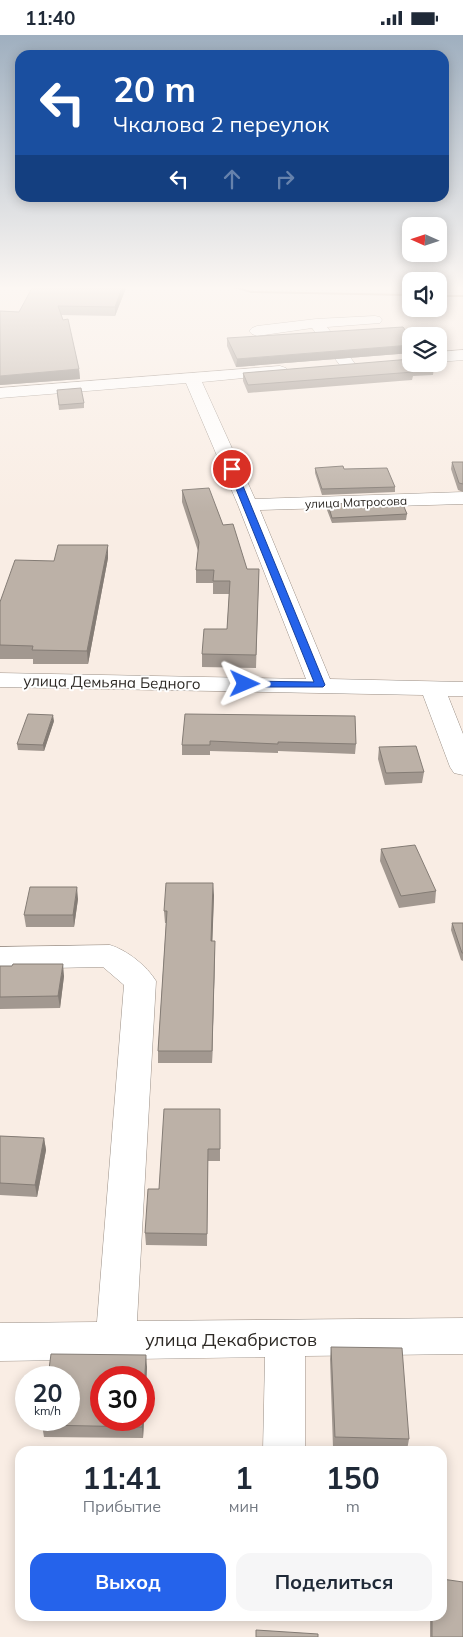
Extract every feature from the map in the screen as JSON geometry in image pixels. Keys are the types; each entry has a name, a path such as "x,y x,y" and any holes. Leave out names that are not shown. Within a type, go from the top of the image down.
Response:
{"street":[{"path":"328,367 366,363"},
{"path":"0,393 299,369"},
{"path":"192,379 248,505 320,685"},
{"name":"улица Матросова","path":"248,505 463,498"},
{"name":"улица Демьяна Бедного","path":"0,680 463,689"},
{"path":"433,689 463,767"},
{"path":"0,958 110,956 140,981 116,1339"},
{"name":"улица Декабристов","path":"0,1342 463,1336"},
{"path":"284,1446 285,1339"}],"building":[{"path":"0,363 78,363 79,369 0,376"},
{"path":"366,363 402,363 402,372 413,372 248,385 243,373"},
{"path":"81,388 84,403 59,405 57,390"},
{"path":"452,462 463,462 463,484 459,483"},
{"path":"343,466 344,469 387,468 395,487 322,489 315,468"},
{"path":"209,488 223,525 233,524 247,569 259,569 256,655 202,654 204,629 227,629 230,581 213,581 214,570 196,570 199,542 182,490"},
{"path":"402,502 407,514 332,518 328,504"},
{"path":"58,545 108,545 87,651 32,650 33,646 0,645 0,602 15,560 54,561"},
{"path":"28,714 53,715 43,745 17,744"},
{"path":"185,714 355,716 356,744 278,742 278,744 210,741 210,745 182,745"},
{"path":"416,746 424,772 386,773 379,747"},
{"path":"415,845 436,891 401,896 381,849"},
{"path":"166,883 213,883 211,941 215,941 212,1051 158,1051 167,911 164,911"},
{"path":"30,887 77,887 73,915 24,915"},
{"path":"452,923 463,923 463,953 462,953"},
{"path":"13,964 63,964 58,996 0,997 0,966 12,966"},
{"path":"164,1109 220,1109 220,1149 208,1149 207,1234 145,1233 148,1189 159,1189"},
{"path":"0,1136 44,1138 35,1185 0,1183"},
{"path":"331,1347 402,1348 409,1439 335,1437"},
{"path":"51,1354 146,1355 145,1366 90,1366 90,1426 80,1426 80,1366 49,1366"},
{"path":"447,1580 463,1582 463,1637 432,1637 432,1621 447,1621"},
{"path":"256,1630 318,1634 318,1637 256,1637"}],"route":[{"path":"232,469 320,685 245,684"}]}
